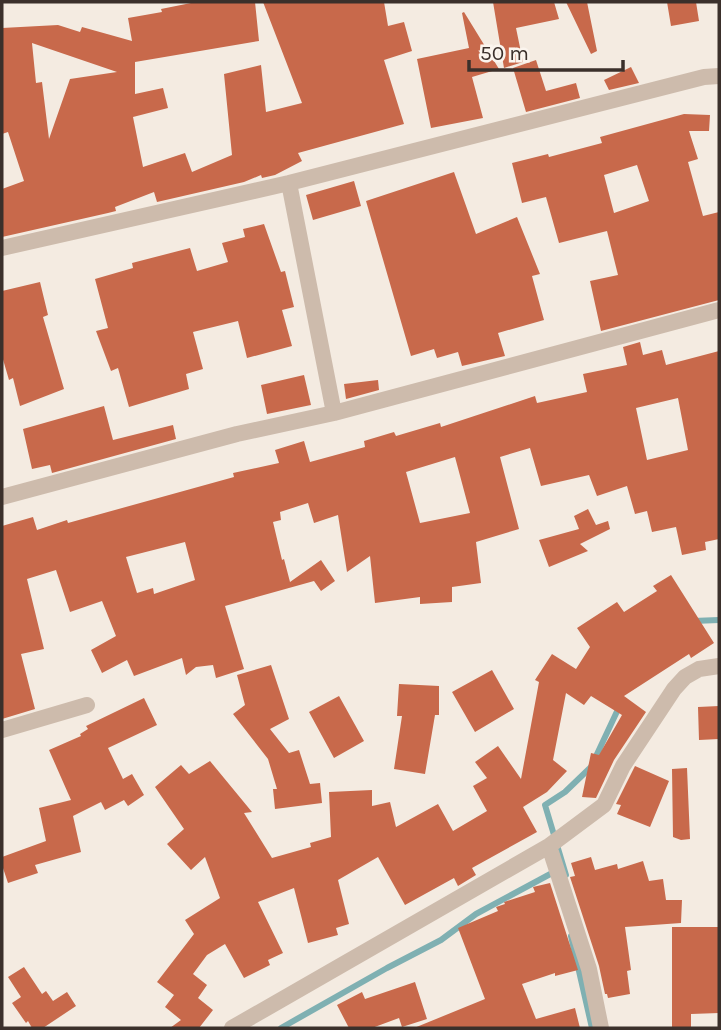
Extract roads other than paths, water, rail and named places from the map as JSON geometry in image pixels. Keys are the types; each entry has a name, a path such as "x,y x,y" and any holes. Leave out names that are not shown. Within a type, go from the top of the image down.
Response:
{"street":[{"path":"2,248 289,183 678,84 719,76"},
{"path":"289,183 334,413"},
{"path":"2,497 237,434 334,413 719,310"},
{"path":"232,1028 549,846 604,805 623,766 674,689 685,677 699,669 719,666"},
{"path":"2,730 87,705"},
{"path":"549,846 589,969 601,1028"}],"waterway":[{"path":"693,621 719,620"},
{"path":"566,875 545,805 565,792 591,767 620,705"},
{"path":"281,1028 441,940 476,914 554,872"},
{"path":"571,936 592,1028"}]}
